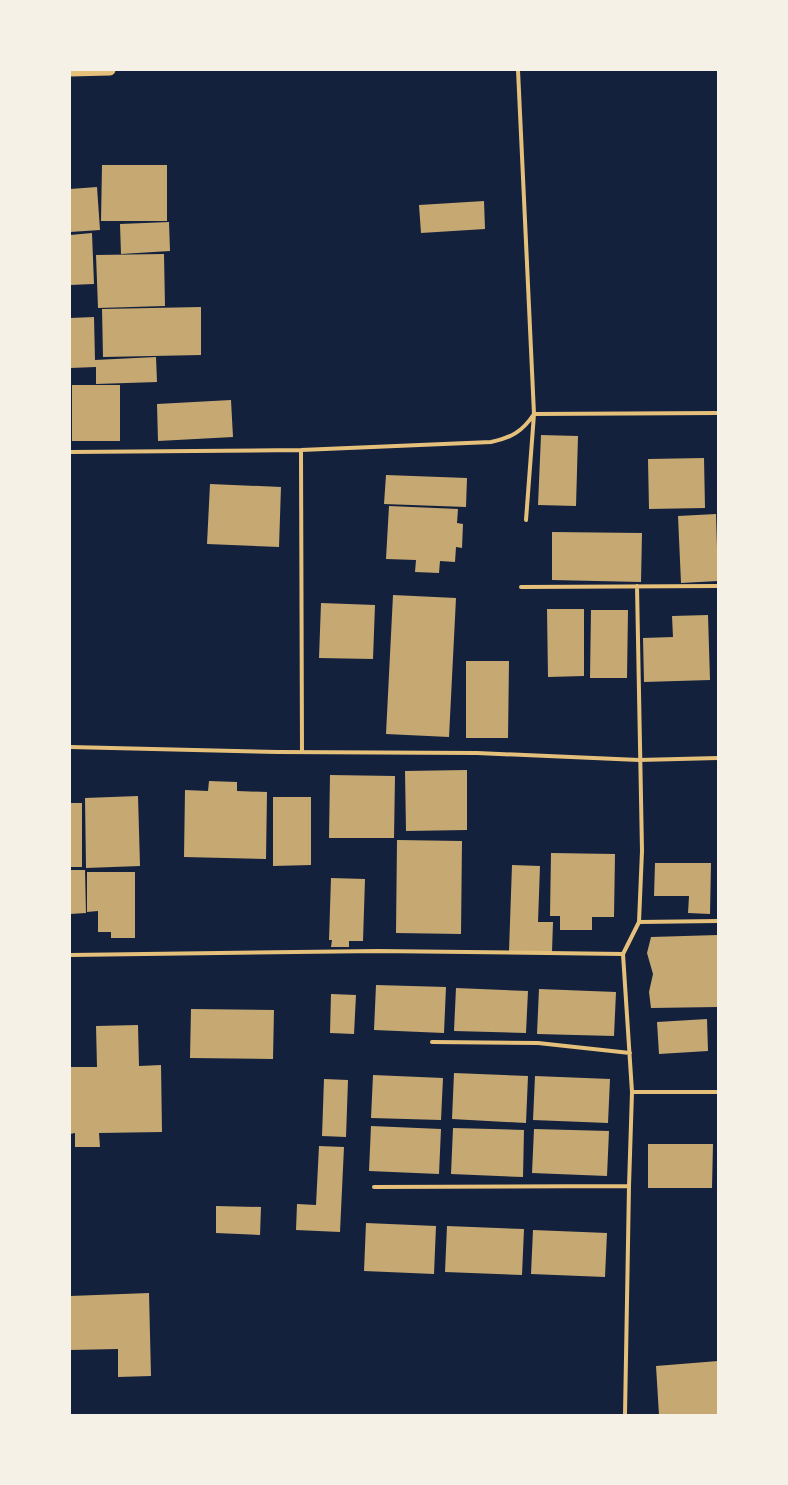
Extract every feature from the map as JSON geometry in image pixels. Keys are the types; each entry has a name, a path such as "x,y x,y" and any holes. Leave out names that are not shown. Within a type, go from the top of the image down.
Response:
{"highway":[{"path":"70,71 110,70"}],"street":[{"path":"518,70 534,414 526,520"},
{"path":"534,414 718,413"},
{"path":"70,452 301,450 491,442 515,435 526,425 534,414"},
{"path":"301,450 302,752"},
{"path":"625,1415 632,1092 623,954 639,922 642,851 637,586"},
{"path":"521,587 718,586"},
{"path":"70,747 302,752 478,753 640,760 718,758"},
{"path":"639,922 718,921"},
{"path":"70,955 378,951 623,954"},
{"path":"432,1042 538,1042 630,1053"},
{"path":"632,1092 718,1092"},
{"path":"374,1186 629,1186"}],"building":[{"path":"102,165 167,165 167,221 101,221"},
{"path":"97,187 100,230 70,232 70,189"},
{"path":"484,201 485,229 421,233 419,205"},
{"path":"169,222 170,251 121,254 120,224"},
{"path":"92,233 94,284 70,285 70,235"},
{"path":"164,254 165,306 98,308 96,255"},
{"path":"201,307 201,355 103,357 102,309"},
{"path":"94,317 95,360 156,357 157,382 96,384 96,367 70,368 70,318"},
{"path":"72,385 120,385 120,441 72,441"},
{"path":"231,400 233,437 158,441 157,404"},
{"path":"541,435 578,436 576,506 538,505"},
{"path":"704,458 705,508 649,509 648,459"},
{"path":"386,475 467,478 466,507 384,504"},
{"path":"210,484 281,487 279,547 207,544"},
{"path":"389,506 458,509 457,523 463,524 462,548 456,547 455,562 440,561 439,573 415,572 416,560 386,559"},
{"path":"716,514 718,581 681,583 678,516"},
{"path":"552,532 642,533 641,582 552,580"},
{"path":"393,595 456,598 449,737 386,734"},
{"path":"321,603 375,605 373,659 319,658"},
{"path":"547,609 584,609 584,676 548,677"},
{"path":"591,610 628,610 627,678 590,678"},
{"path":"708,615 710,680 644,682 643,638 673,637 672,616"},
{"path":"466,661 509,661 508,738 466,738"},
{"path":"467,770 467,830 406,831 405,771"},
{"path":"330,775 395,776 394,838 329,838"},
{"path":"209,781 237,782 237,791 267,792 266,859 184,857 185,790 208,791"},
{"path":"138,796 140,866 86,868 85,798"},
{"path":"273,797 311,797 311,865 273,866"},
{"path":"70,803 82,803 82,867 70,867"},
{"path":"397,840 462,841 461,934 396,933"},
{"path":"551,853 615,854 614,917 592,917 592,930 560,930 560,916 550,916"},
{"path":"655,863 711,863 710,914 688,913 689,896 654,896"},
{"path":"512,865 540,866 538,922 553,922 552,952 509,951"},
{"path":"70,870 85,870 86,913 70,914"},
{"path":"87,872 135,872 135,938 111,938 111,932 98,932 98,911 87,912"},
{"path":"331,878 365,879 363,941 349,941 349,947 331,947 332,940 329,940"},
{"path":"718,935 718,1007 651,1008 649,992 653,974 647,953 651,937"},
{"path":"376,985 446,987 444,1033 374,1030"},
{"path":"456,988 528,991 526,1033 454,1031"},
{"path":"539,989 616,992 614,1036 537,1034"},
{"path":"331,994 356,995 354,1034 330,1033"},
{"path":"191,1009 274,1010 273,1059 190,1058"},
{"path":"707,1019 708,1051 659,1054 657,1022"},
{"path":"138,1025 139,1066 161,1065 162,1132 99,1133 100,1147 75,1147 75,1133 70,1134 70,1067 97,1067 96,1026"},
{"path":"454,1073 528,1076 526,1123 452,1119"},
{"path":"373,1075 443,1078 441,1120 371,1118"},
{"path":"535,1076 610,1079 608,1123 533,1120"},
{"path":"324,1079 348,1080 346,1137 322,1136"},
{"path":"371,1126 441,1129 439,1174 369,1171"},
{"path":"453,1128 524,1130 523,1177 451,1174"},
{"path":"534,1129 609,1131 607,1176 532,1173"},
{"path":"648,1144 713,1144 712,1188 648,1188"},
{"path":"319,1146 344,1147 340,1232 296,1230 297,1204 316,1205"},
{"path":"216,1206 261,1207 260,1235 216,1233"},
{"path":"366,1223 436,1226 434,1274 364,1271"},
{"path":"447,1226 524,1229 522,1275 445,1272"},
{"path":"533,1230 607,1233 605,1277 531,1274"},
{"path":"149,1293 151,1376 118,1377 118,1349 70,1350 70,1296"},
{"path":"718,1361 718,1415 659,1415 656,1366"}]}
